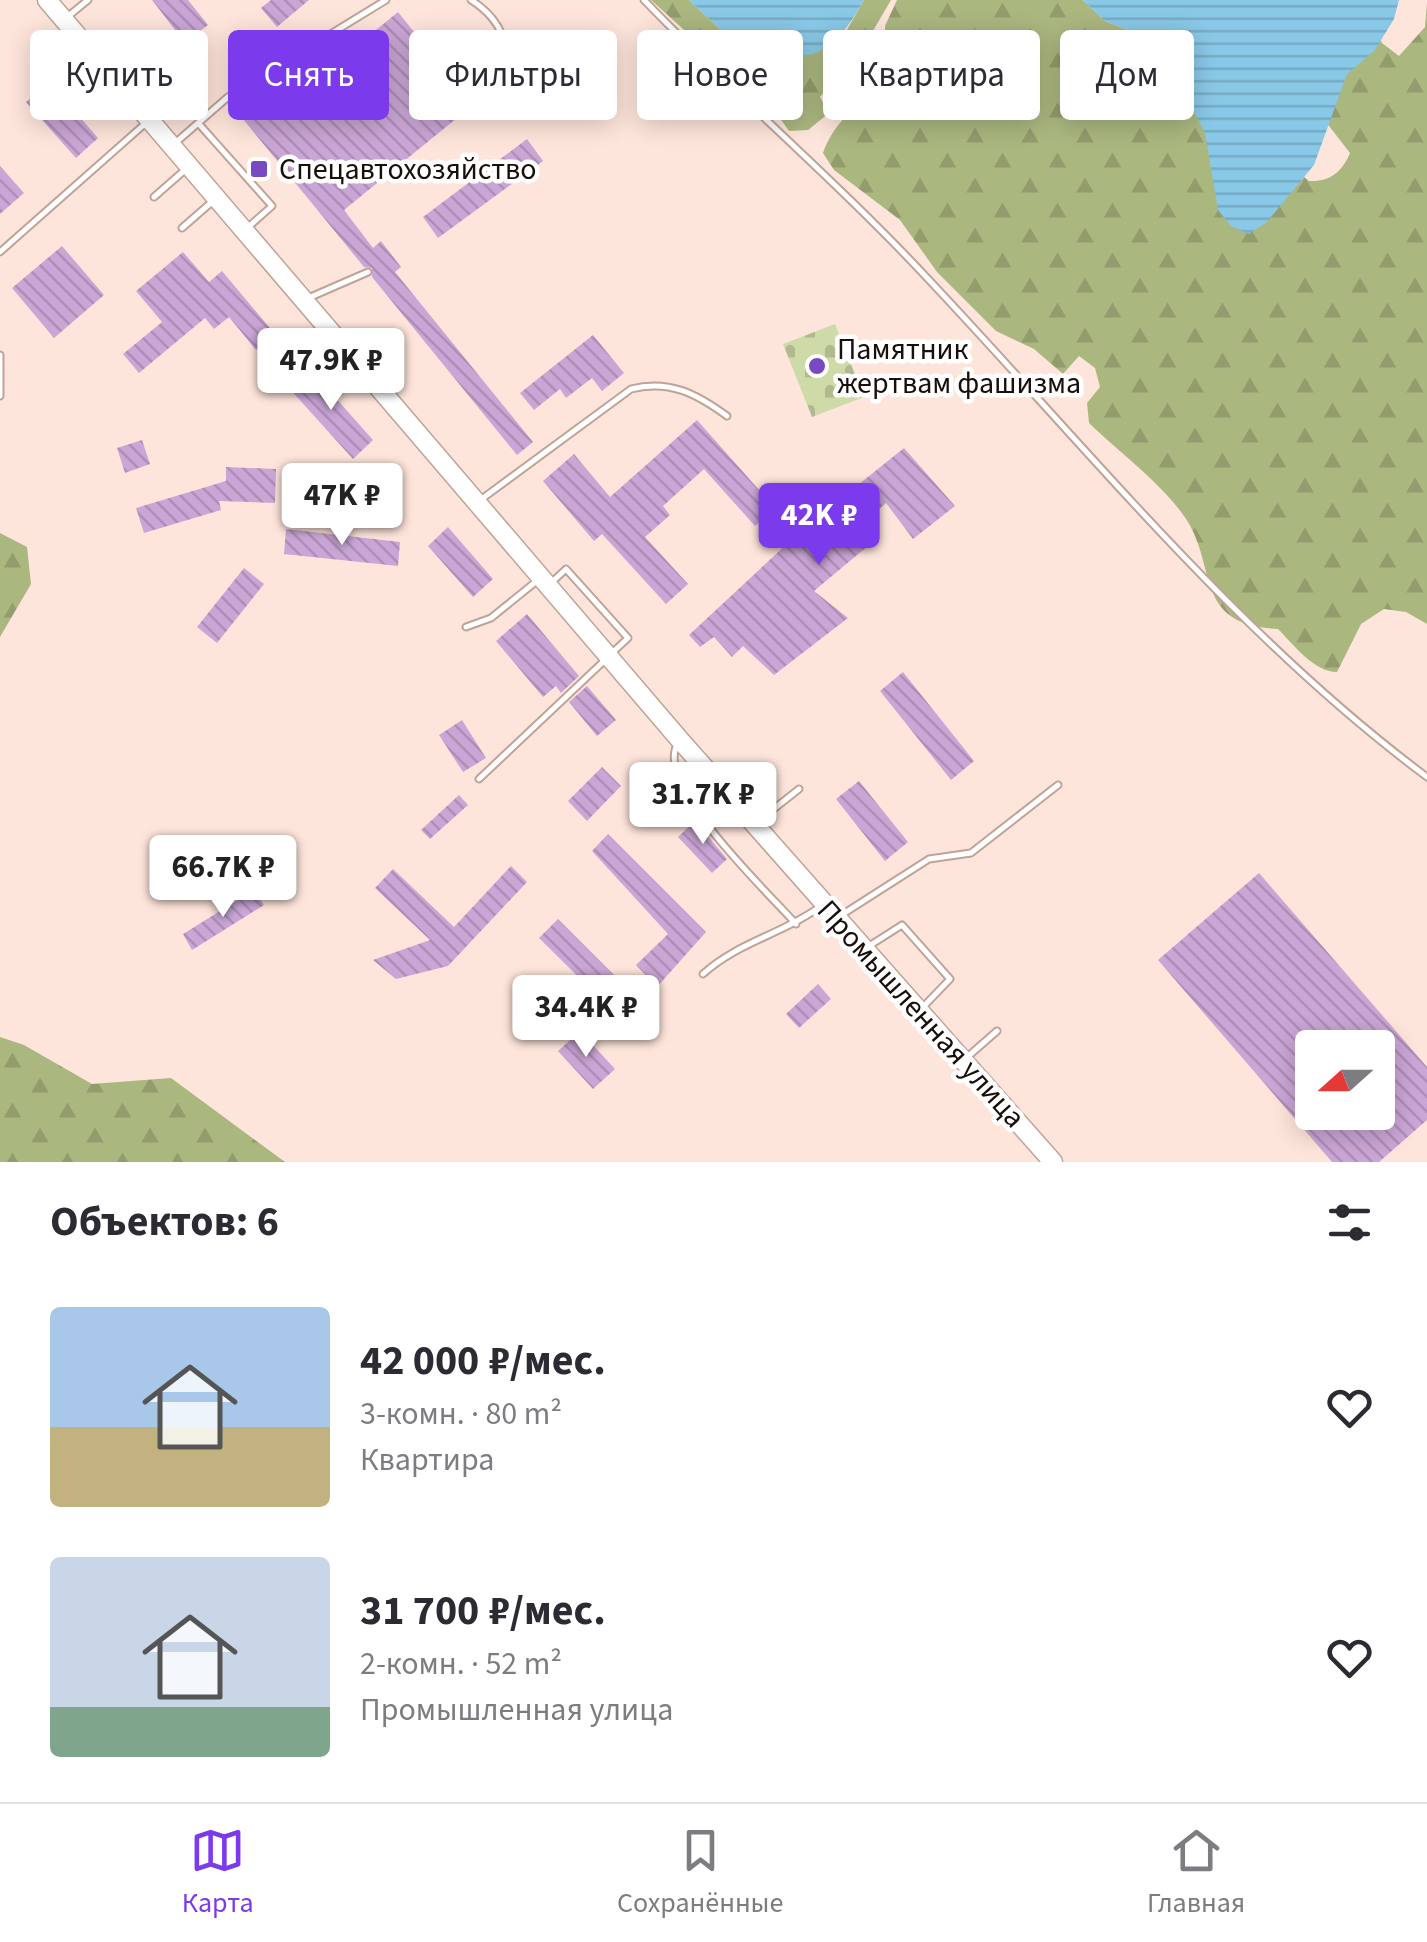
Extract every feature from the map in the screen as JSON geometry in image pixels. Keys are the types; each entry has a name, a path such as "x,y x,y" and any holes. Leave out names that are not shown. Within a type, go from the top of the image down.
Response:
{"main road":[{"name":"Промышленная улица","path":"47,0 73,30"},
{"name":"Промышленная улица","path":"149,120 680,740 1053,1162"}],"lane":[{"path":"64,20 88,0"},
{"path":"171,146 228,97 386,0"},
{"path":"471,0 489,12 500,30"},
{"path":"644,0 927,277 1195,569 1315,686 1427,777"},
{"path":"0,252 149,120"},
{"path":"198,124 272,206 244,231"},
{"path":"154,197 188,168"},
{"path":"182,228 216,199"},
{"path":"304,300 368,272"},
{"path":"292,353 326,325"},
{"path":"0,355 0,396"},
{"path":"476,503 631,389 652,384 672,387 700,396 728,416"},
{"path":"466,627 491,618 566,569 628,638 479,779"},
{"path":"680,740 674,749 674,768 686,796 796,924"},
{"path":"703,974 729,950 830,911 929,858 971,853 1058,785"},
{"path":"754,825 799,789"},
{"path":"864,950 902,925 950,979 918,1012"},
{"path":"962,1061 997,1031"}],"green space":[{"path":"651,0 689,0 721,30 684,30"},
{"path":"864,0 891,0 874,30 847,30"},
{"path":"897,0 1083,0 1105,21 1128,30 1060,30 1060,120 1194,120 1194,87 1309,181 1334,174 1350,153 1305,95 1360,0 1382,43 1399,56 1425,27 1427,3 1427,624 1406,612 1384,609 1361,624 1337,672 1312,663 1278,629 1250,625 1232,617 1219,604 1195,535 1184,516 1151,479 1089,423 1087,403 1100,387 1095,368 1079,356 1063,374 1034,349 996,331 937,272 900,220 834,170 823,153 843,120 1040,120 1040,30 885,30"},
{"path":"823,43 823,118 808,130 789,131 781,120 803,120 803,47"},
{"path":"835,324 864,397 812,417 783,344"},
{"path":"0,533 27,547 31,584 0,637"},
{"path":"0,1037 24,1045 92,1084 171,1078 285,1162 0,1162"}],"water":[{"path":"689,0 864,0 845,30 823,30 823,49 806,55 803,55 803,30 721,30"},
{"path":"1083,0 1399,0 1394,19 1375,50 1347,74 1314,165 1267,222 1249,234 1231,226 1218,210 1205,133 1194,112 1194,30 1128,30 1105,21"}],"building":[{"path":"152,0 188,0 208,25 202,30 175,30"},
{"path":"271,0 309,0 277,27 261,8"},
{"path":"398,12 413,30 409,30 409,120 455,120 344,210 373,248 381,241 401,267 395,272 533,442 517,455 372,277 372,268 364,267 244,120 389,120 389,30 376,30"},
{"path":"42,120 82,120 98,138 76,158"},
{"path":"527,139 543,161 438,238 423,217"},
{"path":"0,166 24,193 0,214"},
{"path":"62,246 104,295 54,338 12,288"},
{"path":"183,252 209,282 222,271 275,334 256,350 229,317 214,329 205,318 139,373 123,354 162,322 136,291"},
{"path":"593,335 624,373 602,391 592,378 566,398 560,389 534,410 520,393"},
{"path":"309,368 373,440 353,459 288,387"},
{"path":"697,420 775,508 755,526 704,469 663,506 670,515 645,537 688,584 666,604 602,534 594,541 543,481 574,454 610,497"},
{"path":"142,440 150,464 125,473 117,448"},
{"path":"904,448 955,506 913,539 886,503 863,524 875,540 814,591 848,618 774,675 743,646 732,657 714,637 700,647 689,635 803,529"},
{"path":"226,467 276,469 275,503 219,501 221,510 144,533 136,508 226,481"},
{"path":"448,527 493,579 473,597 428,546"},
{"path":"286,529 400,542 398,566 284,554"},
{"path":"244,568 264,584 217,643 197,627"},
{"path":"527,614 579,676 561,693 556,686 543,697 496,641"},
{"path":"903,672 974,761 951,780 880,691"},
{"path":"587,686 616,720 597,736 569,702"},
{"path":"462,720 486,758 463,772 439,735"},
{"path":"602,767 621,786 587,821 568,801"},
{"path":"859,781 908,842 885,861 836,799"},
{"path":"459,795 468,805 430,839 421,830"},
{"path":"695,821 727,859 712,873 678,837"},
{"path":"608,834 706,932 657,987 636,965 668,934 592,851"},
{"path":"511,866 527,882 448,966 396,979 373,960 430,940 375,888 393,869 454,927"},
{"path":"1259,873 1395,1030 1295,1030 1295,1119 1158,960"},
{"path":"254,890 264,905 192,950 183,934"},
{"path":"558,919 640,1001 622,1020 539,938"},
{"path":"818,984 831,999 799,1028 786,1014"},
{"path":"1395,1030 1427,1067 1427,1120 1379,1162 1332,1162 1304,1130 1395,1130"},
{"path":"580,1031 615,1069 593,1089 558,1051"}],"place":[{"name":"Спецавтохозяйство","path":"259,169"},
{"name":"Памятник жертвам фашизма","path":"817,366"}]}
